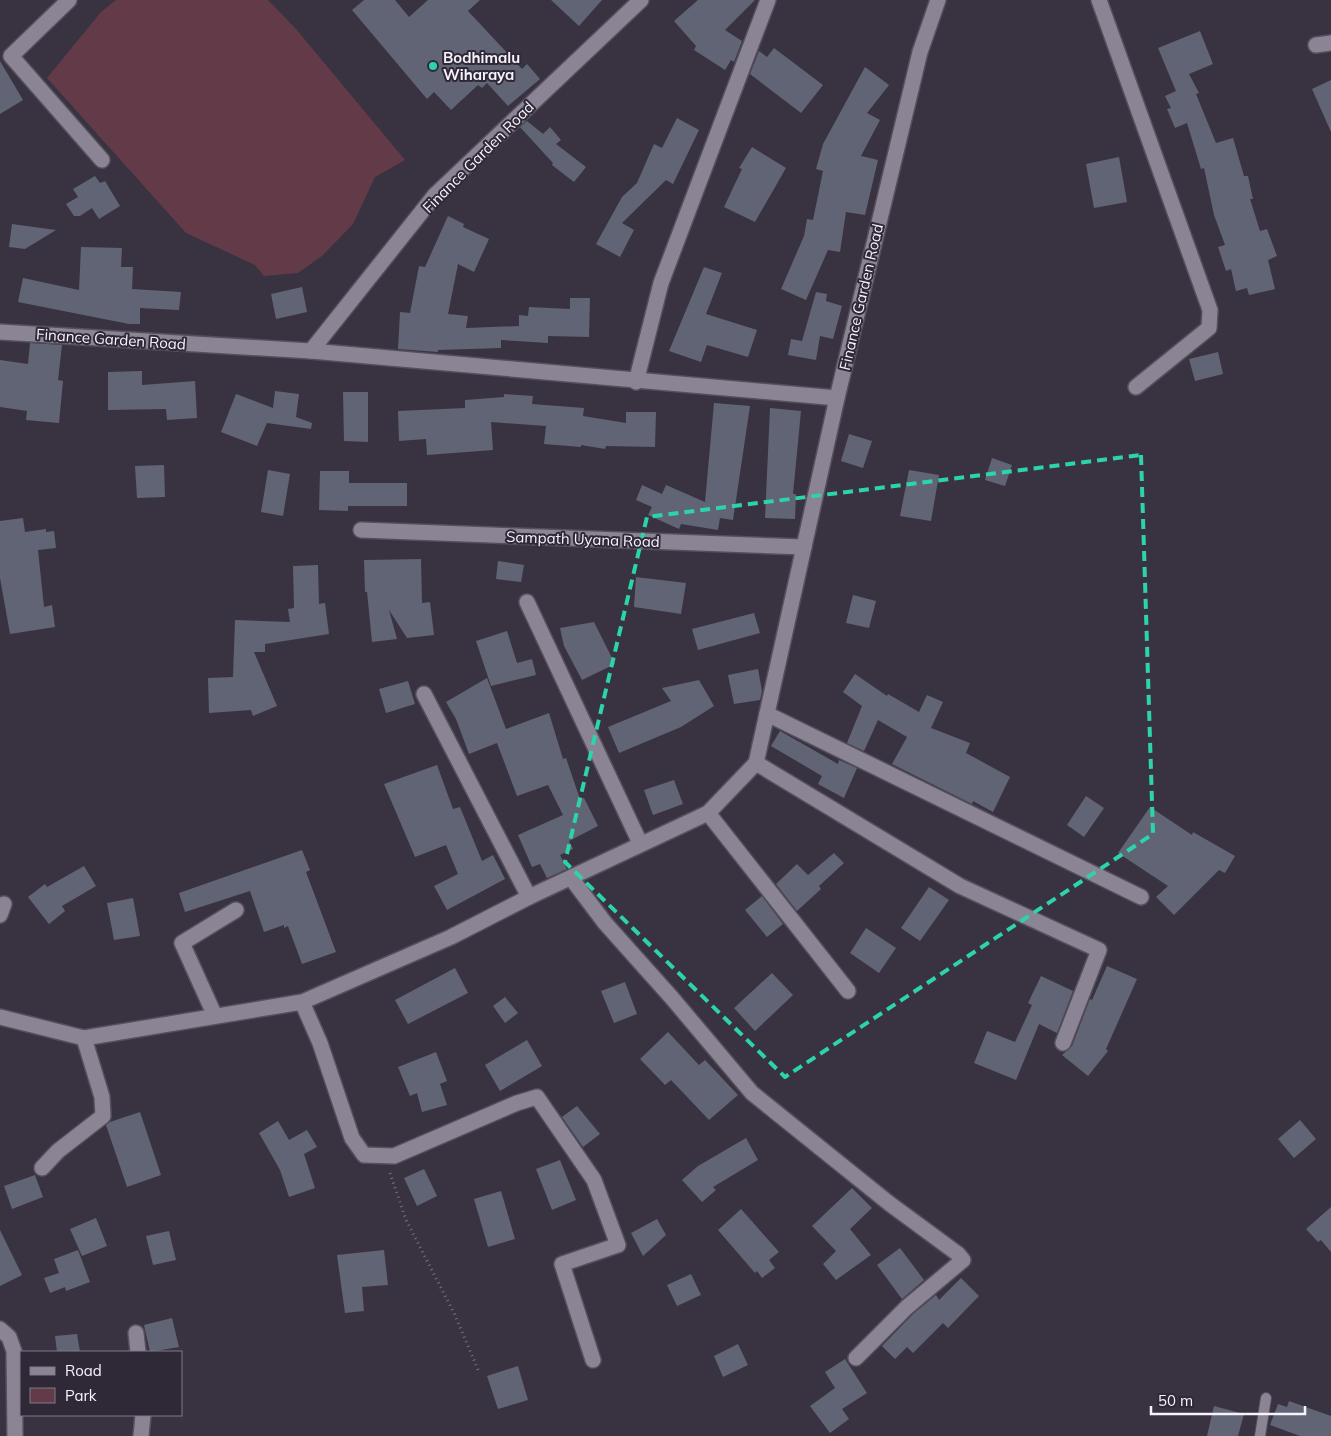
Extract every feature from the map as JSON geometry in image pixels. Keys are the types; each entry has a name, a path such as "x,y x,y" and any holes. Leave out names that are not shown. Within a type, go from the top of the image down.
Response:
{"street":[{"path":"69,0 10,56 102,160"},
{"name":"Finance Garden Road","path":"311,351 435,195 641,0"},
{"path":"636,382 661,283 768,0"},
{"name":"Finance Garden Road","path":"0,332 311,351 636,382 838,398 920,52 938,0"},
{"path":"1099,0 1210,310 1209,328 1136,387"},
{"path":"0,1017 84,1038 302,1002 451,937 640,843 708,813 756,763 838,398"},
{"name":"Sampath Uyana Road","path":"361,530 804,547"},
{"path":"527,602 640,843"},
{"path":"424,694 529,897"},
{"path":"767,714 1141,897"},
{"path":"756,763 960,886 1099,950 1063,1043"},
{"path":"708,813 848,991"},
{"path":"571,878 604,923 672,998 752,1092 890,1204 958,1254 963,1260 907,1307 856,1358"},
{"path":"216,1016 182,943 236,910"},
{"path":"302,1002 320,1043 352,1138 364,1155 394,1156 517,1103 537,1098 594,1180 618,1245 562,1264 593,1360"},
{"path":"42,1168 58,1151 104,1116 102,1096 84,1038"},
{"path":"0,1329 8,1337 14,1351 14,1436"},
{"path":"136,1333 138,1351"},
{"path":"141,1436 143,1416"}],"lane":[{"path":"1260,1436 1266,1398"}],"path":[{"path":"384,1156 406,1220 454,1313 478,1372"}],"highlighted area":[{"path":"1141,455 1153,834 785,1077 565,862 647,517"}],"green space":[{"path":"116,0 268,0 296,29 405,160 375,177 353,224 322,256 298,273 264,276 255,265 186,233 47,78 101,12"}],"building":[{"path":"364,0 395,0 409,17 428,0 480,0 468,11 522,69 527,64 540,79 508,106 487,83 482,88 478,85 451,110 434,92 427,99 352,10"},
{"path":"551,0 602,0 579,26"},
{"path":"698,0 755,0 725,30 742,41 734,62 731,60 725,70 694,50 696,46 674,21"},
{"path":"1200,31 1213,64 1189,74 1199,93 1196,94 1216,143 1233,138 1244,176 1248,176 1253,199 1250,199 1260,231 1267,229 1277,256 1268,260 1275,289 1249,295 1247,288 1236,291 1231,269 1226,271 1218,247 1225,245 1214,215 1204,168 1201,169 1187,123 1175,128 1167,109 1171,108 1165,96 1176,91 1158,48"},
{"path":"774,48 823,85 801,113 750,74 759,51 767,57"},
{"path":"0,61 23,100 0,114"},
{"path":"865,67 889,85 867,113 880,120 861,156 878,160 865,215 846,212 840,252 828,250 806,300 781,289 804,236 807,219 813,220 823,171 816,169 823,144"},
{"path":"1331,80 1331,132 1312,89"},
{"path":"677,118 699,130 673,184 666,180 622,223 634,230 620,257 596,244 622,197 637,183 654,144 662,148"},
{"path":"527,121 543,134 550,127 561,140 556,144 586,167 574,182 552,165 553,163 520,127"},
{"path":"752,147 786,168 755,222 724,207 742,169 739,168"},
{"path":"1119,157 1127,202 1094,208 1086,164"},
{"path":"95,176 100,183 105,181 120,206 99,219 92,208 80,216 74,216 66,204 78,197 73,189"},
{"path":"448,216 464,224 463,227 489,239 474,272 458,264 448,314 468,316 466,328 519,326 519,315 528,316 529,307 570,309 570,298 590,298 589,337 548,336 548,343 501,340 501,348 438,350 438,352 398,349 400,312 410,313 419,266 425,267"},
{"path":"12,224 56,230 25,249 9,247"},
{"path":"81,247 122,248 121,267 133,267 132,289 181,292 179,310 140,308 140,324 129,324 18,302 23,278 79,290"},
{"path":"704,267 722,273 706,314 757,330 748,357 707,345 701,362 669,351"},
{"path":"302,287 307,312 276,319 271,294"},
{"path":"816,292 827,294 826,301 842,306 833,339 820,336 816,360 788,355 791,339 802,341"},
{"path":"30,343 62,345 58,380 63,381 59,423 26,420 27,411 0,407 0,360 28,364"},
{"path":"1218,352 1223,374 1195,381 1189,359"},
{"path":"142,371 142,385 195,381 197,418 167,420 166,409 108,410 108,372"},
{"path":"275,391 299,394 296,417 312,423 311,429 267,423 257,446 221,432 236,394 273,408"},
{"path":"343,392 368,392 368,442 344,441"},
{"path":"504,394 533,396 532,404 584,408 583,416 626,423 626,412 656,412 655,447 606,446 605,449 581,445 581,447 544,444 546,426 491,422 493,450 427,455 426,439 399,441 398,411 465,408 465,400 504,397"},
{"path":"714,403 750,406 733,520 720,518 718,530 681,524 679,529 648,515 652,507 636,500 642,485 662,494 666,485 705,502"},
{"path":"770,408 801,411 793,494 796,494 795,519 765,518"},
{"path":"849,434 872,441 863,468 841,461"},
{"path":"992,458 1012,465 1005,486 985,480"},
{"path":"164,465 165,497 137,498 135,466"},
{"path":"268,470 290,474 283,516 261,512"},
{"path":"909,470 939,475 931,521 900,516"},
{"path":"320,471 349,471 349,483 407,483 407,506 348,506 348,511 319,510"},
{"path":"23,518 25,532 46,529 46,532 54,531 56,548 38,550 44,607 52,605 55,627 10,634 0,578 0,521"},
{"path":"421,559 422,603 430,602 434,635 407,638 389,610 397,639 372,642 367,592 365,592 364,560"},
{"path":"498,561 524,565 521,582 496,579"},
{"path":"318,565 319,604 325,603 329,634 265,644 265,652 254,652 277,706 253,716 251,710 209,713 208,678 233,677 235,620 290,622 288,609 294,608 293,566"},
{"path":"636,577 686,583 681,614 634,607"},
{"path":"853,595 876,601 869,628 846,623"},
{"path":"754,613 760,633 698,650 692,629"},
{"path":"594,622 615,664 582,680 564,646 560,628"},
{"path":"507,631 517,663 532,659 536,675 491,686 476,641"},
{"path":"758,669 762,691 760,700 734,704 728,675"},
{"path":"855,674 887,696 888,694 919,712 927,695 943,702 931,728 970,743 966,753 1010,777 993,812 973,801 972,804 892,764 907,737 878,720 864,751 847,743 862,706 843,692"},
{"path":"487,678 506,729 549,713 563,759 566,758 580,799 584,798 598,826 569,841 573,849 560,855 567,869 547,878 540,864 532,867 518,835 563,815 548,785 517,796 497,743 469,754 456,719 446,702"},
{"path":"699,680 714,706 681,727 619,753 608,727 671,701 662,688"},
{"path":"408,681 415,704 386,713 379,689"},
{"path":"780,731 838,764 839,760 857,768 844,798 818,784 822,776 771,746"},
{"path":"437,765 453,809 460,807 482,861 493,855 505,879 447,910 434,886 458,874 446,845 415,857 384,784"},
{"path":"674,780 683,804 653,815 644,790"},
{"path":"1086,796 1104,808 1084,837 1067,825"},
{"path":"1150,807 1192,835 1193,832 1235,856 1225,873 1219,870 1174,915 1156,897 1168,886 1118,853"},
{"path":"302,850 310,870 306,872 336,952 302,964 288,926 284,928 284,925 264,932 250,891 185,912 179,893"},
{"path":"834,853 844,863 819,886 821,889 797,911 776,884 797,864 808,875"},
{"path":"84,866 96,886 62,906 65,911 49,924 28,897 45,884 47,887"},
{"path":"929,887 949,900 920,941 901,928"},
{"path":"762,896 783,924 767,937 745,910"},
{"path":"133,898 140,936 114,940 107,903"},
{"path":"866,928 896,948 879,973 850,953"},
{"path":"1107,966 1137,979 1106,1049 1108,1051 1088,1076 1062,1055 1072,1046 1090,999 1092,1000"},
{"path":"455,968 468,993 408,1024 395,1000"},
{"path":"772,973 793,995 755,1031 734,1008"},
{"path":"1041,976 1073,991 1057,1033 1039,1024 1016,1080 974,1063 987,1031 1015,1042 1032,1005 1028,1003"},
{"path":"625,982 637,1014 614,1023 601,991"},
{"path":"505,997 518,1013 505,1023 493,1006"},
{"path":"668,1032 699,1065 705,1060 738,1095 709,1120 671,1080 665,1085 640,1059"},
{"path":"527,1040 542,1066 500,1091 485,1065"},
{"path":"436,1052 447,1081 440,1084 447,1105 422,1112 417,1093 410,1096 398,1067"},
{"path":"577,1106 600,1134 583,1147 562,1117"},
{"path":"140,1112 161,1175 127,1187 106,1125"},
{"path":"1300,1120 1316,1139 1294,1158 1278,1139"},
{"path":"278,1121 289,1140 307,1130 317,1147 304,1154 315,1188 289,1197 280,1170 259,1133"},
{"path":"746,1138 758,1160 713,1187 716,1190 702,1202 682,1180 698,1166"},
{"path":"560,1160 576,1200 552,1210 536,1169"},
{"path":"424,1169 437,1196 417,1206 404,1178"},
{"path":"35,1175 43,1197 12,1209 4,1186"},
{"path":"852,1188 872,1208 850,1229 871,1255 836,1280 823,1264 836,1251 812,1226"},
{"path":"501,1191 515,1239 488,1247 474,1199"},
{"path":"1331,1207 1331,1252 1321,1240 1318,1242 1306,1229"},
{"path":"741,1209 779,1252 769,1260 775,1268 762,1278 757,1271 755,1273 718,1230"},
{"path":"96,1218 107,1246 82,1256 70,1229"},
{"path":"657,1219 666,1235 643,1256 631,1233"},
{"path":"0,1230 22,1275 0,1286"},
{"path":"169,1231 176,1260 153,1265 146,1236"},
{"path":"900,1248 924,1280 902,1299 877,1265"},
{"path":"78,1250 90,1282 66,1291 65,1287 50,1293 44,1278 59,1273 54,1259"},
{"path":"384,1250 388,1285 362,1287 364,1311 345,1313 337,1255"},
{"path":"691,1274 701,1295 677,1306 667,1285"},
{"path":"961,1278 979,1296 948,1328 943,1323 913,1353 907,1347 895,1359 882,1346 913,1314 936,1295 939,1300"},
{"path":"172,1318 179,1347 150,1351 144,1325"},
{"path":"77,1334 80,1351 57,1351 55,1336"},
{"path":"738,1344 748,1365 723,1377 714,1356"},
{"path":"845,1359 867,1393 842,1409 849,1419 830,1433 810,1406 835,1388 825,1372"},
{"path":"518,1366 528,1400 498,1409 487,1376"},
{"path":"1289,1401 1331,1416 1331,1436 1300,1436 1270,1425 1278,1404 1287,1407"},
{"path":"1214,1406 1244,1414 1238,1436 1207,1436"}],"place":[{"name":"Bodhimalu Wiharaya","path":"433,66"}]}
